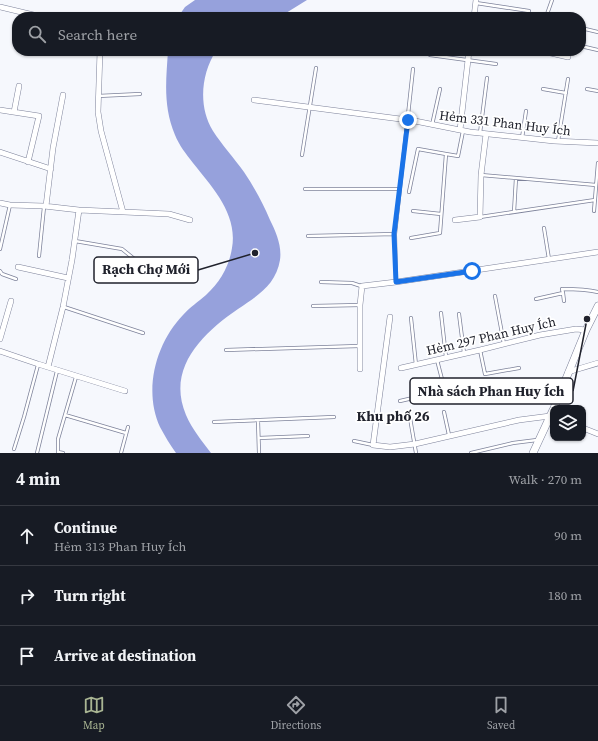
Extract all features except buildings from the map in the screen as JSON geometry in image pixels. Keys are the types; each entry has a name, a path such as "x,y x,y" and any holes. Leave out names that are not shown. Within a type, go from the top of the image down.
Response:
{"main road":[{"path":"556,405 568,372 598,306"},
{"path":"533,453 550,419"}],"street":[{"path":"475,12 476,1"},
{"path":"0,7 21,12"},
{"path":"100,56 98,112 101,131 123,212"},
{"path":"461,130 468,56"},
{"path":"561,56 568,58"},
{"path":"14,112 19,86"},
{"path":"45,206 53,148 63,95"},
{"name":"Hẻm 331 Phan Huy Ích","path":"254,100 409,120 480,134 558,142 598,143"},
{"path":"0,110 39,116 28,162"},
{"path":"455,220 480,217 481,175 486,134"},
{"path":"0,152 51,169"},
{"path":"0,203 79,210 169,214 190,220"},
{"path":"48,367 63,307 79,210"},
{"path":"360,369 360,304 362,286 598,252"},
{"path":"18,268 68,278"},
{"path":"0,339 12,301"},
{"path":"390,317 373,445 390,447 414,444 550,414"},
{"name":"Hẻm 297 Phan Huy Ích","path":"401,368 540,335 576,329 586,330"},
{"path":"0,351 125,391"},
{"path":"568,372 598,363"},
{"path":"586,429 598,434"}],"lane":[{"path":"548,12 552,0"},
{"path":"476,1 529,11"},
{"path":"586,29 598,32"},
{"path":"586,47 598,50"},
{"path":"438,56 496,64"},
{"path":"302,155 316,68"},
{"path":"396,282 394,234 409,120 413,69"},
{"path":"480,134 488,78"},
{"path":"558,142 568,79"},
{"path":"432,125 440,89"},
{"path":"544,89 566,93"},
{"path":"587,89 598,92"},
{"path":"98,96 140,94"},
{"path":"522,138 526,110"},
{"path":"408,192 418,149 458,156 461,130"},
{"path":"411,238 440,233 446,154"},
{"path":"594,211 598,163"},
{"path":"481,175 596,185"},
{"path":"514,212 516,178"},
{"path":"305,189 400,189"},
{"path":"480,217 595,200"},
{"path":"0,249 10,205"},
{"path":"39,256 45,206"},
{"path":"413,211 441,214"},
{"path":"544,228 549,260"},
{"path":"308,236 394,234"},
{"path":"74,241 122,248 138,262 155,263"},
{"path":"0,271 2,274 16,279"},
{"path":"321,282 352,283 362,286"},
{"path":"564,301 562,289 590,290 598,292"},
{"path":"536,299 563,293"},
{"path":"495,296 504,344"},
{"path":"313,306 360,304"},
{"path":"63,307 143,332"},
{"path":"441,313 446,358"},
{"path":"458,314 464,354"},
{"path":"411,318 416,365"},
{"path":"226,350 360,346"},
{"path":"480,350 485,374 519,368"},
{"path":"437,360 445,391"},
{"path":"14,449 38,364"},
{"path":"37,453 57,370"},
{"path":"63,453 58,452 58,439 76,376"},
{"path":"517,383 535,380 565,381"},
{"path":"400,401 482,382"},
{"path":"444,412 449,436"},
{"path":"65,415 126,433"},
{"path":"214,422 334,417"},
{"path":"410,418 416,453"},
{"path":"258,421 259,453"},
{"path":"121,453 128,427"},
{"path":"259,438 308,436"},
{"path":"471,453 512,443 539,440"},
{"path":"354,441 373,445"}],"water":[{"path":"195,0 307,0 288,12 182,12 185,7"},
{"path":"168,56 213,56 207,70 203,91 203,101 208,122 213,131 244,172 258,195 278,239 280,250 278,269 270,283 259,294 212,329 191,353 184,367 181,382 181,398 186,415 194,430 211,453 176,453 160,427 155,413 153,398 155,368 159,353 174,326 183,315 206,295 220,279 229,262 233,236 231,224 222,202 177,139 171,124 167,104"}],"place":[{"name":"Rạch Chợ Mới","path":"255,253"},
{"name":"Nhà sách Phan Huy Ích","path":"587,319"}],"district":[{"name":"Khu phố 26","path":"393,416"}],"route":[{"path":"408,120 394,234 396,282 472,271"}]}
